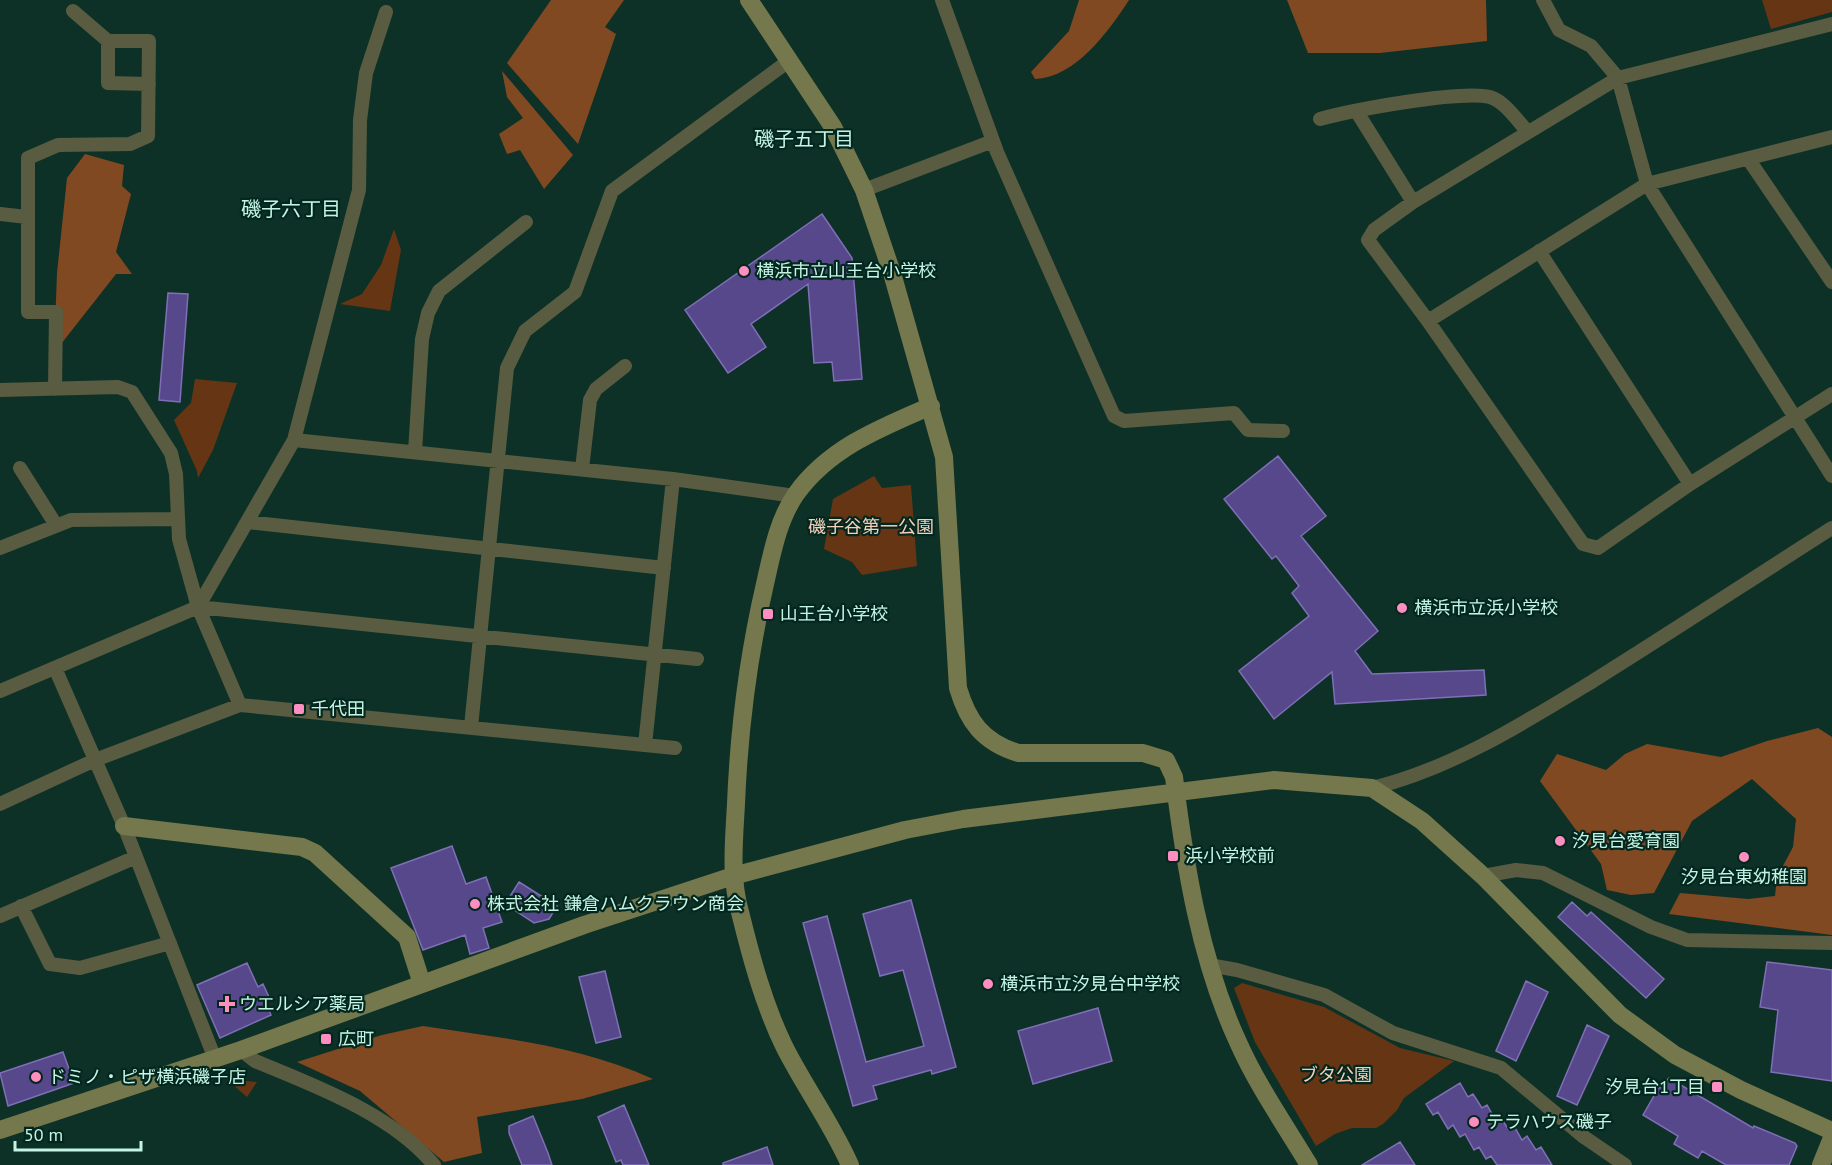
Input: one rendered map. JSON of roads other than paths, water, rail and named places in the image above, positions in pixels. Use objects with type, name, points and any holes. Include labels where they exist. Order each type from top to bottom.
[{"type":"street","points":[[749,0],[833,127],[864,190],[892,273],[944,457],[958,688],[964,709],[974,726],[985,738],[1001,748],[1018,753],[1155,755],[1166,760],[1172,770],[1201,933],[1209,965],[1238,1043],[1309,1165]]},
{"type":"street","points":[[942,0],[993,141],[1114,416],[1124,421],[1234,413],[1248,430],[1283,431]]},
{"type":"street","points":[[1543,0],[1559,30],[1591,46],[1618,78],[1647,184],[1832,476]]},
{"type":"street","points":[[55,389],[56,312],[28,312],[28,158],[58,144],[130,144],[148,136],[149,42],[108,40],[73,11]]},
{"type":"street","points":[[198,608],[294,440],[359,190],[360,120],[366,73],[386,12]]},
{"type":"street","points":[[1832,24],[1618,78],[1413,202],[1374,230],[1368,240],[1428,321],[1583,544],[1598,548],[1690,484],[1832,394]]},
{"type":"street","points":[[108,40],[108,83],[149,84]]},
{"type":"street","points":[[471,727],[507,368],[525,331],[575,292],[612,191],[789,60]]},
{"type":"street","points":[[1320,119],[1410,102],[1489,97],[1499,101],[1527,131]]},
{"type":"street","points":[[1357,112],[1413,202]]},
{"type":"street","points":[[1428,321],[1647,184],[1749,160],[1832,136]]},
{"type":"street","points":[[864,190],[993,141]]},
{"type":"street","points":[[1749,160],[1832,282]]},
{"type":"street","points":[[0,214],[27,217]]},
{"type":"street","points":[[415,452],[423,339],[428,313],[440,291],[526,222]]},
{"type":"street","points":[[1539,251],[1690,484]]},
{"type":"street","points":[[582,470],[590,400],[596,389],[625,366]]},
{"type":"street","points":[[0,390],[118,387],[132,392],[171,453],[176,474],[179,539],[198,608],[240,705]]},
{"type":"street","points":[[850,1165],[775,1027],[740,912],[733,876],[744,683],[776,536],[795,496],[815,471],[836,454],[870,433],[931,406]]},
{"type":"street","points":[[294,440],[673,479],[795,496]]},
{"type":"street","points":[[20,468],[56,525]]},
{"type":"street","points":[[645,745],[673,479]]},
{"type":"street","points":[[0,548],[71,520],[177,519]]},
{"type":"street","points":[[247,522],[664,568]]},
{"type":"street","points":[[0,1130],[241,1050],[584,925],[733,876],[905,830],[963,819],[1274,780],[1372,788],[1413,777],[1521,724],[1634,656],[1832,528]]},
{"type":"street","points":[[0,691],[198,608],[697,659]]},
{"type":"street","points":[[55,668],[124,826],[215,1059]]},
{"type":"street","points":[[0,804],[95,760],[240,705],[675,748]]},
{"type":"street","points":[[1372,788],[1422,821],[1483,876],[1620,1015],[1676,1055],[1742,1090],[1832,1131]]},
{"type":"street","points":[[124,826],[302,848],[315,853],[407,937],[422,984]]},
{"type":"street","points":[[0,916],[136,857]]},
{"type":"street","points":[[1483,876],[1515,870],[1543,873],[1651,927],[1687,940],[1832,943]]},
{"type":"street","points":[[21,906],[50,964],[80,968],[170,943]]},
{"type":"street","points":[[1209,965],[1237,970],[1324,995],[1393,1033],[1501,1068],[1584,1137],[1625,1165]]},
{"type":"street","points":[[241,1050],[255,1061],[351,1102],[422,1150],[434,1165]]},
{"type":"street","points":[[1821,1165],[1832,1138]]},
{"type":"place","name":"横浜市立山王台小学校","points":[[744,271]]},
{"type":"place","name":"横浜市立浜小学校","points":[[1402,608]]},
{"type":"place","name":"山王台小学校","points":[[768,614]]},
{"type":"place","name":"千代田","points":[[299,709]]},
{"type":"place","name":"汐見台愛育園","points":[[1560,841]]},
{"type":"place","name":"浜小学校前","points":[[1173,856]]},
{"type":"place","name":"汐見台東幼稚園","points":[[1744,857]]},
{"type":"place","name":"株式会社 鎌倉ハムクラウン商会","points":[[475,904]]},
{"type":"place","name":"横浜市立汐見台中学校","points":[[988,984]]},
{"type":"place","name":"ウエルシア薬局","points":[[227,1004]]},
{"type":"place","name":"広町","points":[[326,1039]]},
{"type":"place","name":"ドミノ・ピザ横浜磯子店","points":[[36,1077]]},
{"type":"place","name":"汐見台1丁目","points":[[1717,1087]]},
{"type":"place","name":"テラハウス磯子","points":[[1474,1122]]},
{"type":"district","name":"磯子五丁目","points":[[804,139]]},
{"type":"district","name":"磯子六丁目","points":[[291,209]]},
{"type":"park label","name":"磯子谷第一公園","points":[[871,527]]},
{"type":"park label","name":"ブタ公園","points":[[1336,1075]]}]
